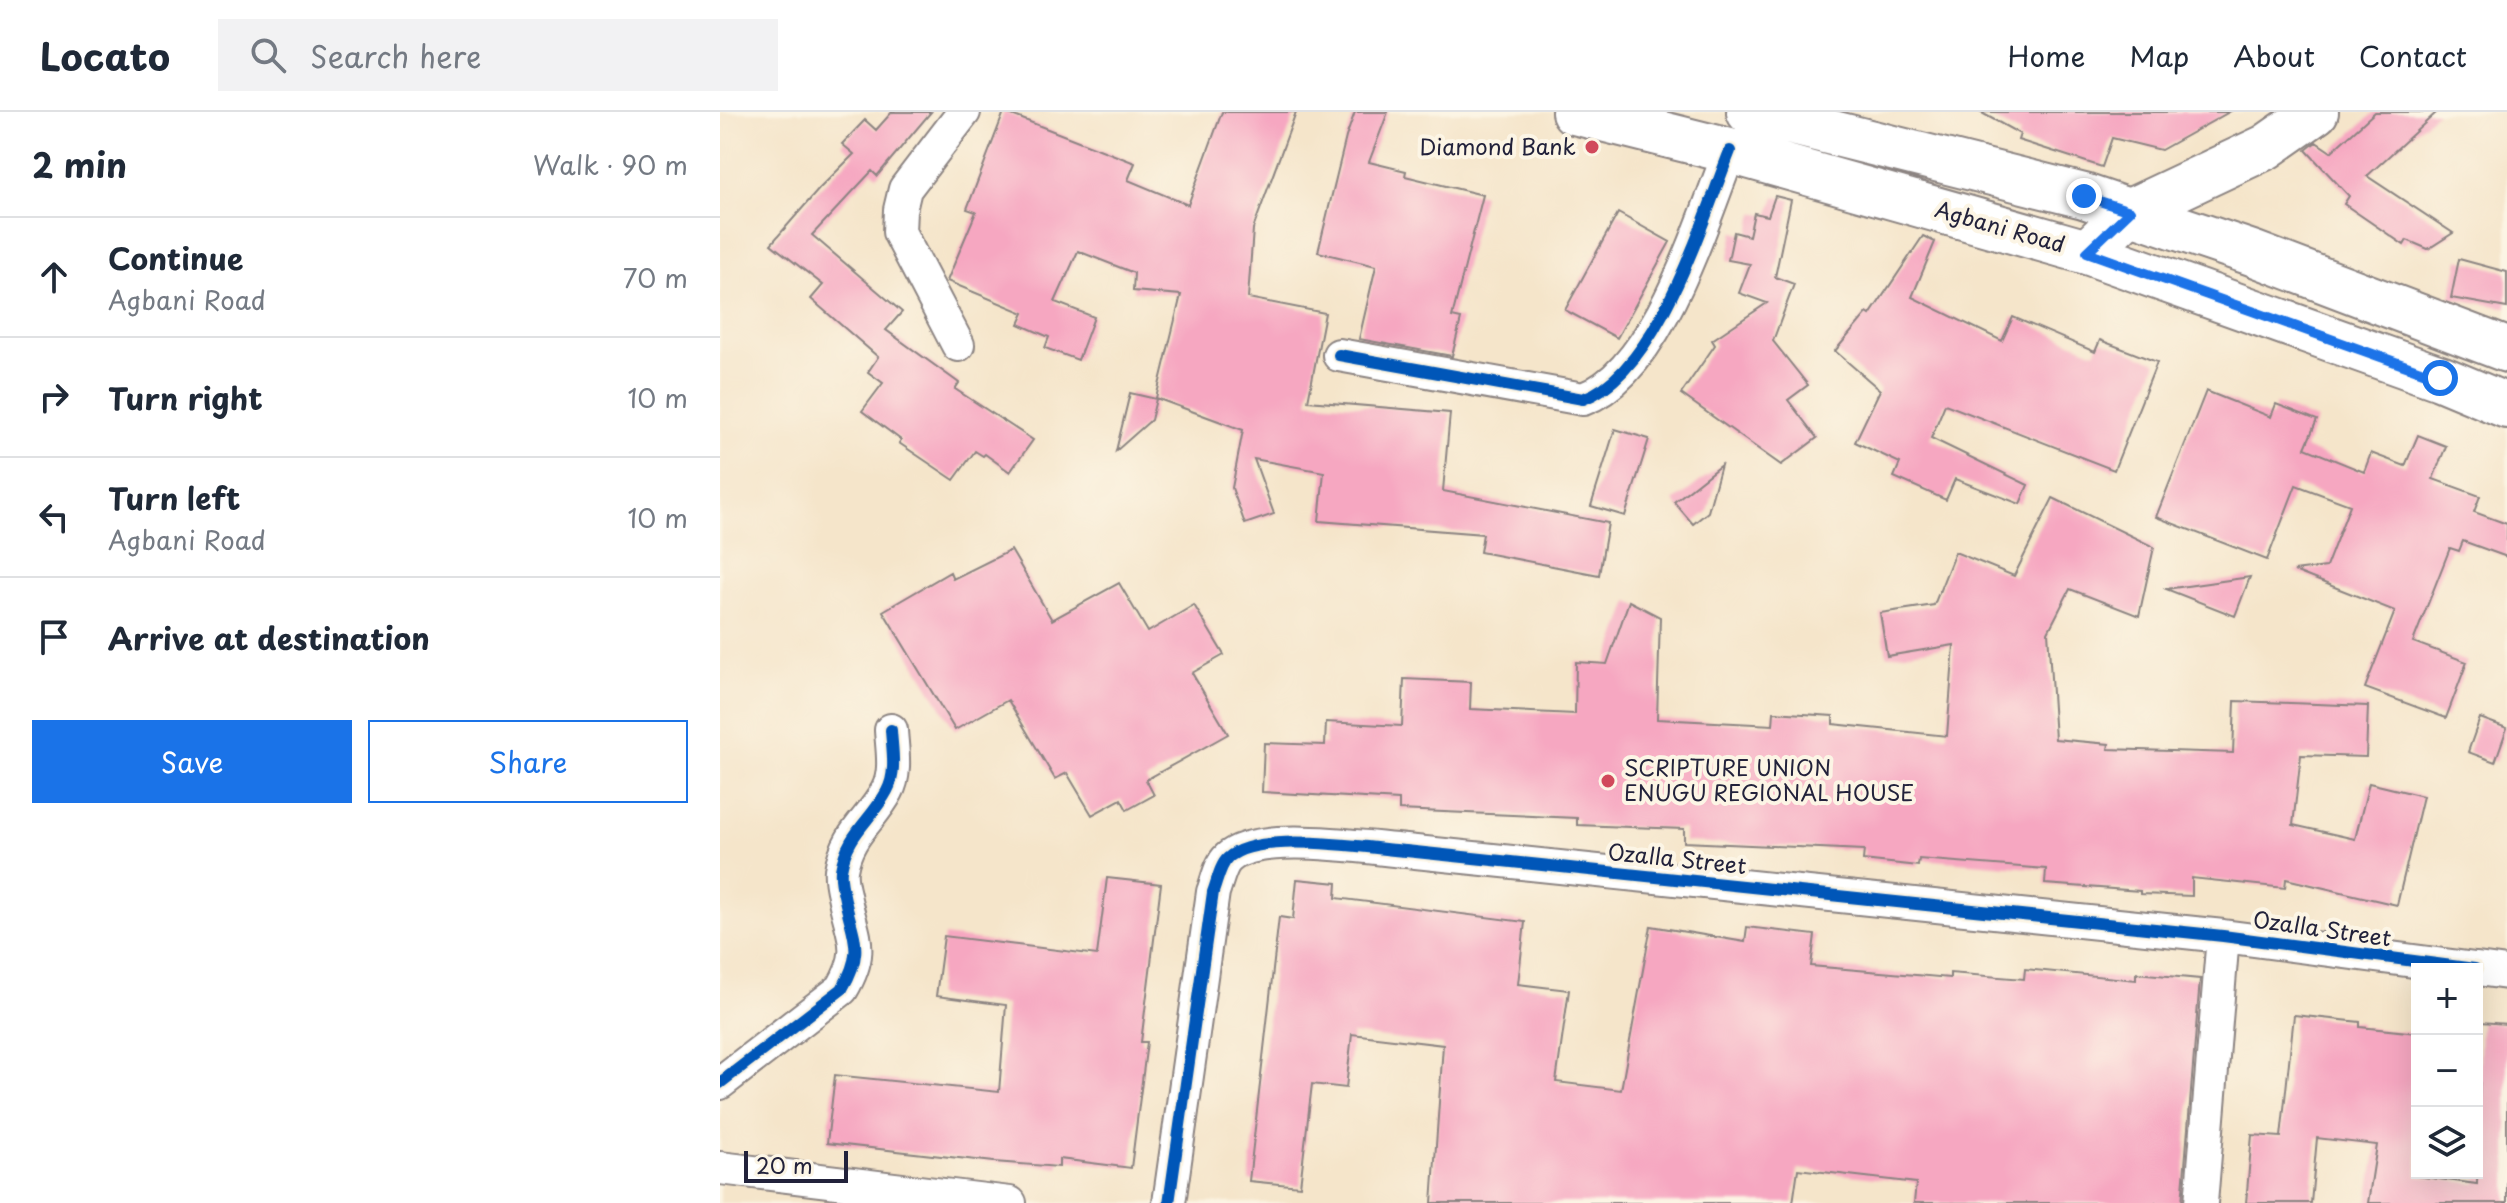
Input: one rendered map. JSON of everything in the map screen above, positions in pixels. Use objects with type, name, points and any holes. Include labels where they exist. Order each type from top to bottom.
[{"type":"main road","name":"Agbani Road","points":[[1574,112],[1682,125],[1730,151],[2087,252],[2440,378],[2507,406]]},
{"type":"main road","points":[[1749,112],[2084,196],[2252,253],[2507,350]]},
{"type":"main road","points":[[2087,252],[2130,211],[2266,147],[2316,112]]},
{"type":"street","points":[[958,345],[899,232],[905,189],[964,112]]},
{"type":"street","points":[[1339,355],[1583,399],[1595,394],[1618,377],[1644,346],[1669,302],[1730,151]]},
{"type":"street","points":[[720,1083],[842,989],[851,975],[857,944],[840,874],[847,844],[889,789],[894,763],[891,730]]},
{"type":"street","name":"Ozalla Street","points":[[1169,1203],[1213,892],[1226,859],[1248,846],[1291,842],[1406,851],[2223,936],[2430,963]]},
{"type":"street","points":[[2201,1203],[2223,936]]},
{"type":"street","name":"Ozalla Street","points":[[2483,970],[2507,973]]},
{"type":"street","points":[[720,1168],[1010,1203]]},
{"type":"building","points":[[892,112],[931,112],[877,176],[872,171],[812,235],[902,312],[886,330],[959,383],[955,389],[1033,440],[1010,472],[985,454],[983,456],[975,451],[954,480],[899,443],[901,440],[862,411],[883,383],[868,372],[878,357],[811,299],[823,285],[771,244],[854,154],[842,144],[865,120],[876,130]]},
{"type":"building","points":[[1004,112],[1135,163],[1128,180],[1188,205],[1222,112],[1296,112],[1253,229],[1248,298],[1325,313],[1308,401],[1450,413],[1443,491],[1608,523],[1599,575],[1480,552],[1483,534],[1319,521],[1324,472],[1254,459],[1274,514],[1245,524],[1232,488],[1243,430],[1156,398],[1181,295],[1133,291],[1134,273],[1078,251],[1055,302],[1094,317],[1078,360],[1045,348],[1049,337],[1019,324],[1024,313],[947,281],[976,212],[967,209]]},
{"type":"building","points":[[1355,112],[1388,112],[1369,162],[1406,171],[1405,176],[1483,195],[1452,317],[1461,319],[1452,356],[1359,339],[1376,266],[1318,252]]},
{"type":"building","points":[[1980,112],[2229,112],[2161,150],[2112,138],[2102,167],[2018,140],[2020,134]]},
{"type":"building","points":[[2375,112],[2437,112],[2367,176],[2453,233],[2428,249],[2407,240],[2404,245],[2344,204],[2349,196],[2306,150],[2316,142],[2331,152]]},
{"type":"building","points":[[1775,196],[1791,200],[1775,277],[1794,284],[1773,341],[1808,385],[1788,400],[1817,438],[1781,465],[1681,394],[1715,345],[1712,340],[1767,303],[1739,293],[1750,264],[1728,260],[1734,232],[1749,236],[1754,213],[1768,216]]},
{"type":"building","points":[[1618,213],[1670,242],[1617,338],[1565,310]]},
{"type":"building","points":[[1923,236],[1935,242],[1912,297],[2002,341],[2013,317],[2095,352],[2100,340],[2157,362],[2114,470],[1945,404],[1931,438],[2028,485],[2020,504],[1955,479],[1946,500],[1894,477],[1900,463],[1855,442],[1880,390],[1835,351],[1867,313],[1870,315]]},
{"type":"building","points":[[2459,259],[2507,272],[2507,308],[2451,298]]},
{"type":"building","points":[[2206,391],[2271,417],[2276,404],[2317,420],[2305,448],[2364,472],[2371,453],[2405,466],[2418,435],[2446,446],[2433,479],[2480,496],[2474,512],[2507,524],[2507,557],[2463,541],[2459,551],[2450,548],[2413,642],[2467,662],[2446,718],[2365,688],[2395,611],[2294,571],[2326,567],[2350,505],[2296,485],[2267,560],[2156,517]]},
{"type":"building","points":[[1130,393],[1156,399],[1151,420],[1116,451]]},
{"type":"building","points":[[1615,429],[1649,439],[1625,516],[1591,506]]},
{"type":"building","points":[[1721,465],[1708,512],[1693,524],[1674,502]]},
{"type":"building","points":[[2053,498],[2154,547],[2139,616],[2070,589],[2048,632],[2055,739],[2109,744],[2108,749],[2233,753],[2235,701],[2368,706],[2366,757],[2301,755],[2293,825],[2355,839],[2369,783],[2423,796],[2397,905],[2286,879],[2285,888],[2192,878],[2192,896],[2140,894],[2140,891],[2045,884],[2046,869],[1919,859],[1918,866],[1863,860],[1864,850],[1684,842],[1684,829],[1577,825],[1577,818],[1399,810],[1399,800],[1262,792],[1264,743],[1325,745],[1326,722],[1402,726],[1404,679],[1471,682],[1470,709],[1575,714],[1576,662],[1607,664],[1629,601],[1660,617],[1657,719],[1773,725],[1774,712],[1833,716],[1833,724],[1947,736],[1954,645],[1887,656],[1880,613],[1934,605],[1955,552],[2014,576]]},
{"type":"building","points":[[1011,550],[1052,620],[1119,583],[1148,632],[1194,605],[1224,655],[1192,673],[1228,734],[1146,780],[1154,795],[1127,810],[1121,799],[1092,815],[1067,773],[1055,779],[1008,700],[955,730],[883,611],[950,572],[953,579]]},
{"type":"building","points":[[2250,577],[2235,616],[2166,589]]},
{"type":"building","points":[[2480,718],[2507,728],[2495,762],[2468,752]]},
{"type":"building","points":[[1107,878],[1161,884],[1141,1042],[1147,1042],[1131,1168],[1059,1159],[1059,1167],[994,1162],[827,1143],[835,1075],[999,1092],[1006,1005],[936,996],[944,936],[1097,955]]},
{"type":"building","points":[[1297,879],[1337,883],[1336,898],[1525,922],[1518,984],[1569,990],[1556,1082],[1621,1090],[1651,926],[1745,942],[1747,927],[1815,935],[1811,966],[1950,978],[1950,973],[2024,979],[2025,969],[2136,980],[2136,973],[2200,979],[2182,1203],[1914,1203],[1916,1183],[1798,1169],[1793,1203],[1432,1203],[1443,1045],[1352,1034],[1346,1088],[1312,1084],[1300,1186],[1249,1181],[1279,917],[1293,919]]},
{"type":"building","points":[[2294,1015],[2360,1022],[2360,1027],[2411,1032],[2411,1179],[2477,1184],[2477,1179],[2483,1179],[2483,1022],[2507,1024],[2507,1203],[2368,1203],[2377,1145],[2317,1138],[2311,1203],[2246,1203],[2252,1135],[2281,1137]]},
{"type":"cycle path","points":[[1339,355],[1583,399],[1610,383],[1634,359],[1655,327],[1691,253],[1730,151]]},
{"type":"cycle path","points":[[720,1083],[842,989],[849,975],[854,963],[855,942],[841,870],[848,846],[890,784],[893,761],[891,730]]},
{"type":"cycle path","points":[[1169,1203],[1213,892],[1228,858],[1242,850],[1262,845],[1313,843],[1406,851],[2223,936],[2429,963]]},
{"type":"place","name":"Diamond Bank","points":[[1592,147]]},
{"type":"place","name":"SCRIPTURE UNION ENUGU REGIONAL HOUSE","points":[[1608,781]]},
{"type":"route","points":[[2084,196],[2130,211],[2087,252],[2440,378]]}]
